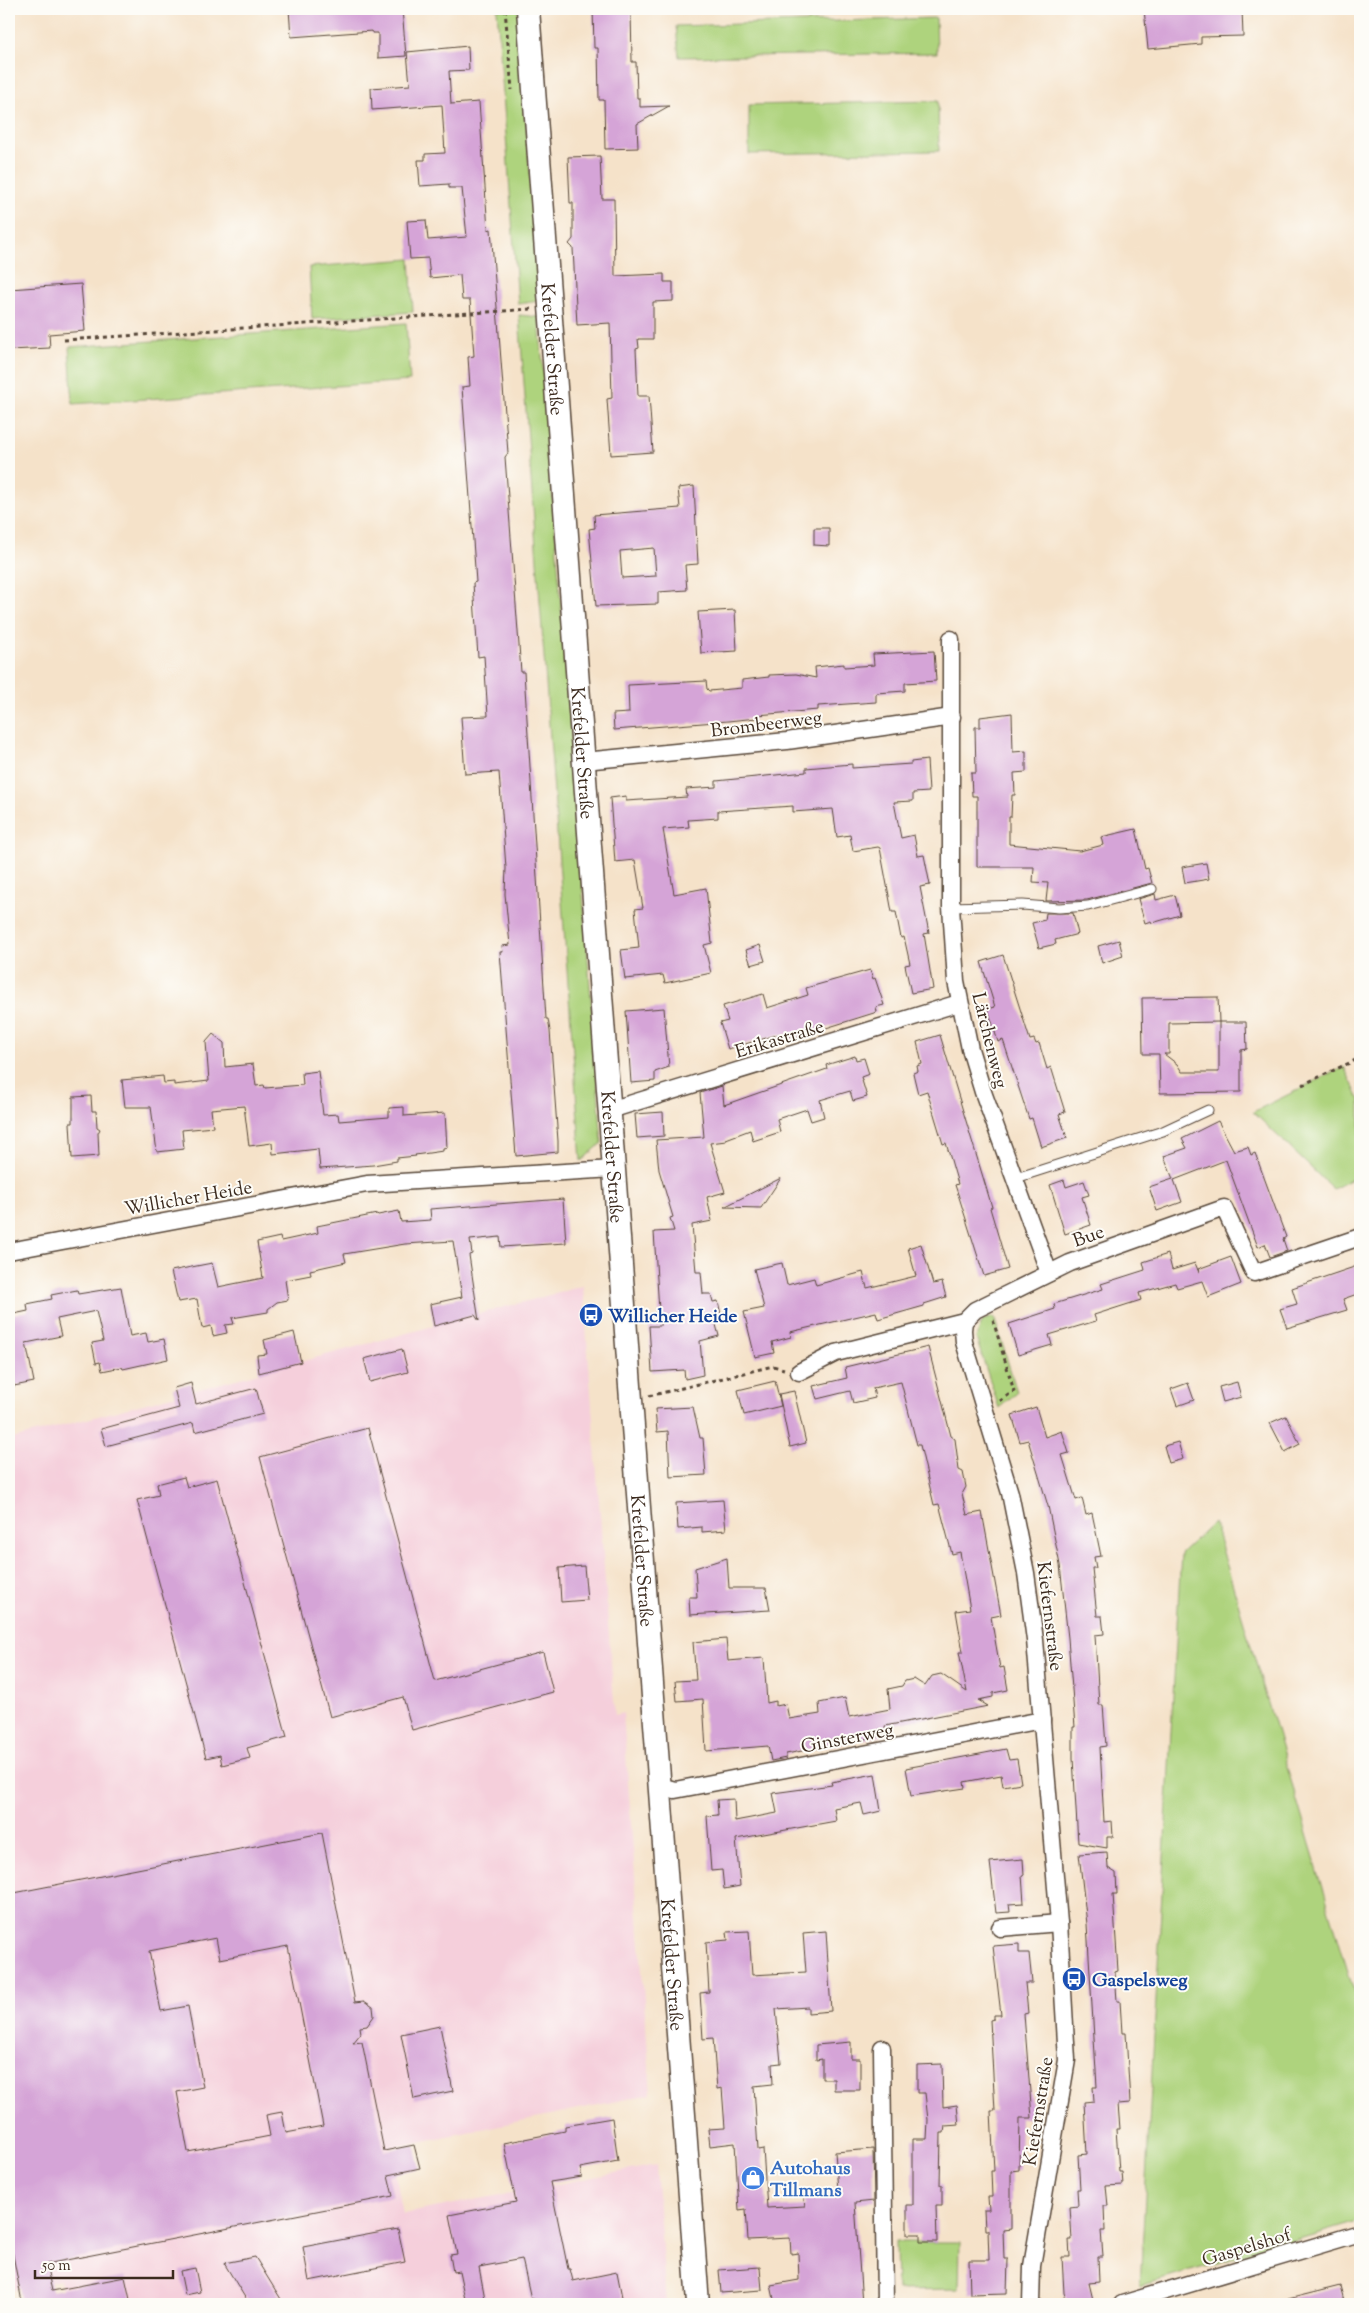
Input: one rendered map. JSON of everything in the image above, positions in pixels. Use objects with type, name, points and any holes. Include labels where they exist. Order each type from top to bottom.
[{"type":"main road","name":"Krefelder Straße","points":[[528,9],[698,2304]]},
{"type":"street","name":"Lärchenweg","points":[[951,639],[951,907],[953,959],[959,1002],[976,1071],[1048,1273]]},
{"type":"street","name":"Brombeerweg","points":[[584,761],[787,741],[952,717]]},
{"type":"street","name":"Erikastraße","points":[[610,1110],[959,1002]]},
{"type":"street","name":"Willicher Heide","points":[[9,1251],[368,1184],[614,1169]]},
{"type":"street","name":"Bue","points":[[799,1372],[836,1353],[964,1321],[972,1312],[1048,1273],[1092,1255],[1224,1208],[1254,1273],[1360,1237]]},
{"type":"street","name":"Kiefernstraße","points":[[964,1321],[964,1342],[1010,1493],[1019,1533],[1032,1615],[1059,1923],[1066,2060],[1032,2266],[1031,2304]]},
{"type":"street","name":"Ginsterweg","points":[[660,1786],[675,1790],[1042,1720]]},
{"type":"street","points":[[1000,1928],[1059,1923]]},
{"type":"street","points":[[882,2048],[885,2304]]},
{"type":"street","name":"Gaspelshof","points":[[1122,2304],[1360,2233]]},
{"type":"lane","points":[[951,907],[1023,905],[1059,908],[1088,906],[1152,889]]},
{"type":"lane","points":[[1013,1179],[1163,1131],[1208,1110]]},
{"type":"path","points":[[64,340],[550,308]]},
{"type":"path","points":[[1302,1085],[1360,1058]]},
{"type":"path","points":[[985,1412],[1014,1391],[988,1303]]},
{"type":"path","points":[[631,1400],[773,1366],[799,1372]]},
{"type":"shaded area","points":[[583,1286],[615,1715],[623,1713],[651,2094],[390,2148],[403,2214],[656,2165],[666,2304],[65,2304],[60,2280],[9,2290],[9,1440]]},
{"type":"green space","points":[[497,9],[518,9],[539,301],[518,304]]},
{"type":"green space","points":[[936,18],[937,53],[679,57],[676,26]]},
{"type":"green space","points":[[938,101],[939,151],[749,154],[749,105]]},
{"type":"green space","points":[[410,259],[413,312],[312,319],[309,267]]},
{"type":"green space","points":[[519,315],[539,317],[602,1143],[581,1161]]},
{"type":"green space","points":[[406,323],[410,381],[73,404],[69,347]]},
{"type":"green space","points":[[1344,1067],[1360,1100],[1360,1175],[1333,1189],[1253,1112]]},
{"type":"green space","points":[[994,1317],[1017,1392],[999,1408],[976,1338],[983,1320]]},
{"type":"green space","points":[[1214,1522],[1360,2012],[1360,2221],[1140,2286],[1181,1553]]},
{"type":"green space","points":[[896,2242],[960,2242],[959,2289],[897,2290]]},
{"type":"building","points":[[289,9],[402,9],[406,56],[378,58],[378,33],[372,33],[372,31],[291,37]]},
{"type":"building","points":[[593,9],[631,9],[632,62],[636,62],[637,98],[640,98],[640,107],[669,106],[637,124],[638,148],[605,149],[604,100],[599,100],[598,48],[594,48]]},
{"type":"building","points":[[1144,9],[1242,9],[1243,36],[1201,37],[1201,44],[1148,49]]},
{"type":"building","points":[[468,46],[469,70],[449,71],[451,104],[479,102],[488,230],[491,229],[508,453],[505,457],[521,672],[524,672],[546,1019],[548,1019],[550,1031],[558,1141],[558,1152],[516,1156],[500,952],[503,952],[502,946],[510,945],[505,894],[506,868],[499,772],[465,774],[461,717],[488,716],[484,656],[478,657],[473,583],[476,582],[462,387],[470,386],[468,357],[474,356],[470,300],[462,300],[460,275],[430,278],[428,258],[410,259],[407,221],[426,220],[428,240],[467,237],[462,188],[449,188],[449,184],[420,186],[418,160],[425,160],[425,154],[445,153],[442,105],[372,110],[371,88],[410,85],[407,52]]},
{"type":"building","points":[[600,156],[602,199],[614,199],[615,276],[664,274],[664,282],[673,282],[673,301],[653,302],[653,339],[638,339],[639,348],[636,349],[638,396],[649,396],[653,452],[611,455],[607,399],[612,398],[610,323],[577,325],[573,248],[569,244],[573,239],[573,203],[570,203],[568,157]]},
{"type":"building","points":[[81,284],[85,331],[49,334],[50,348],[10,350],[9,289]]},
{"type":"building","points":[[694,486],[698,564],[685,565],[687,590],[658,592],[658,604],[596,606],[589,529],[595,528],[594,515],[680,508],[678,488]],"holes":[[[654,548],[656,576],[622,578],[620,551]]]},
{"type":"building","points":[[814,528],[829,528],[829,546],[814,545]]},
{"type":"building","points":[[735,610],[737,651],[701,653],[698,612]]},
{"type":"building","points":[[934,651],[936,681],[905,683],[905,691],[876,693],[876,702],[818,706],[818,710],[757,715],[757,718],[614,730],[613,714],[629,713],[628,685],[706,681],[709,691],[742,688],[742,680],[769,677],[769,675],[796,674],[816,678],[815,667],[844,664],[844,667],[874,665],[873,654]]},
{"type":"building","points":[[1012,713],[1013,752],[1026,751],[1026,772],[1014,773],[1015,795],[1012,795],[1011,817],[1009,817],[1009,844],[1080,851],[1103,845],[1101,837],[1136,829],[1145,869],[1148,868],[1152,883],[1087,900],[1046,901],[1048,883],[1033,882],[1034,867],[977,867],[977,796],[972,796],[971,773],[976,773],[975,727],[980,727],[980,717]]},
{"type":"building","points":[[927,760],[929,792],[913,793],[913,801],[894,802],[901,838],[914,835],[918,856],[924,855],[930,885],[920,887],[929,933],[924,934],[933,989],[911,993],[905,965],[910,964],[904,937],[901,938],[896,912],[892,912],[880,848],[853,851],[850,835],[837,837],[833,809],[793,812],[793,806],[718,811],[718,818],[688,820],[689,827],[663,829],[674,894],[706,888],[712,943],[704,945],[711,973],[665,983],[663,975],[625,979],[621,950],[639,948],[635,909],[643,908],[635,860],[615,862],[610,798],[626,796],[626,801],[687,797],[686,789],[716,787],[716,781],[806,772],[806,768],[852,764],[852,768],[911,764],[911,762]]},
{"type":"building","points":[[1206,863],[1209,879],[1185,883],[1182,867]]},
{"type":"building","points":[[1155,894],[1156,900],[1175,895],[1180,915],[1152,923],[1151,921],[1145,923],[1138,899]]},
{"type":"building","points":[[1046,913],[1073,913],[1078,934],[1055,940],[1056,944],[1039,948],[1032,923],[1045,920]]},
{"type":"building","points":[[1119,940],[1123,956],[1102,963],[1098,946]]},
{"type":"building","points":[[760,945],[765,961],[751,965],[746,950]]},
{"type":"building","points":[[1003,955],[1030,1040],[1034,1039],[1036,1044],[1039,1043],[1047,1069],[1051,1067],[1065,1112],[1059,1114],[1067,1138],[1041,1147],[1032,1118],[1029,1119],[1003,1040],[998,1042],[988,1009],[995,1007],[981,962]]},
{"type":"building","points":[[870,970],[873,979],[875,978],[884,1005],[876,1007],[877,1012],[791,1039],[789,1034],[781,1036],[780,1034],[728,1049],[720,1023],[728,1021],[723,1006],[763,994],[767,1008],[808,995],[806,988]]},
{"type":"building","points":[[1218,997],[1219,1022],[1246,1022],[1247,1049],[1241,1050],[1241,1092],[1160,1093],[1159,1054],[1143,1054],[1142,998]],"holes":[[[1219,1022],[1219,1072],[1182,1072],[1177,1064],[1164,1054],[1169,1054],[1169,1023]]]},
{"type":"building","points":[[664,1008],[669,1067],[655,1072],[655,1081],[631,1083],[626,1011]]},
{"type":"building","points":[[213,1034],[224,1043],[225,1067],[253,1064],[256,1086],[264,1085],[265,1088],[303,1085],[302,1073],[318,1071],[323,1115],[338,1114],[339,1121],[389,1117],[389,1108],[404,1107],[404,1116],[445,1113],[447,1148],[443,1149],[443,1151],[397,1158],[397,1161],[373,1165],[320,1169],[318,1149],[273,1154],[272,1143],[249,1146],[244,1106],[211,1109],[213,1127],[182,1130],[184,1149],[157,1152],[151,1107],[125,1107],[122,1080],[163,1076],[164,1083],[174,1082],[174,1085],[209,1081],[206,1042]]},
{"type":"building","points":[[940,1035],[992,1207],[990,1208],[1008,1269],[984,1276],[955,1185],[958,1184],[946,1143],[943,1144],[927,1091],[918,1094],[913,1073],[918,1071],[917,1066],[922,1064],[917,1042]]},
{"type":"building","points":[[855,1056],[856,1060],[864,1058],[869,1074],[861,1077],[867,1097],[853,1101],[850,1091],[820,1100],[824,1117],[811,1121],[807,1109],[777,1119],[780,1132],[753,1141],[750,1130],[726,1139],[726,1141],[710,1143],[725,1192],[707,1197],[712,1221],[692,1225],[696,1272],[701,1272],[703,1294],[711,1294],[713,1302],[718,1301],[722,1319],[715,1321],[719,1336],[700,1341],[703,1375],[685,1379],[684,1370],[652,1372],[649,1326],[660,1326],[654,1232],[674,1231],[670,1218],[673,1217],[659,1170],[656,1140],[704,1137],[700,1093],[722,1086],[724,1105],[827,1069],[826,1065]]},
{"type":"building","points":[[91,1096],[92,1111],[96,1111],[97,1127],[100,1129],[98,1133],[99,1156],[72,1158],[70,1123],[73,1123],[73,1097]]},
{"type":"building","points":[[663,1112],[664,1136],[637,1138],[635,1114]]},
{"type":"building","points":[[1218,1121],[1234,1151],[1248,1147],[1251,1155],[1255,1153],[1286,1237],[1283,1239],[1287,1251],[1270,1257],[1265,1244],[1258,1247],[1226,1160],[1174,1180],[1182,1202],[1157,1211],[1149,1187],[1173,1179],[1164,1156],[1187,1148],[1182,1139]]},
{"type":"building","points":[[781,1178],[761,1208],[724,1207]]},
{"type":"building","points":[[1064,1180],[1066,1187],[1084,1181],[1089,1195],[1082,1197],[1091,1225],[1065,1234],[1050,1185]]},
{"type":"building","points":[[563,1199],[566,1243],[501,1247],[500,1237],[470,1240],[472,1254],[469,1255],[479,1321],[475,1315],[434,1326],[430,1304],[462,1297],[453,1241],[405,1244],[344,1254],[346,1262],[310,1270],[311,1275],[285,1280],[288,1300],[277,1302],[268,1309],[268,1312],[232,1318],[234,1324],[225,1325],[227,1333],[213,1336],[211,1326],[202,1328],[197,1299],[178,1302],[171,1271],[212,1263],[218,1287],[263,1278],[257,1242],[280,1237],[281,1241],[318,1233],[317,1226],[399,1211],[401,1222],[431,1220],[430,1209]]},
{"type":"building","points":[[921,1244],[933,1284],[942,1282],[946,1297],[924,1304],[924,1306],[878,1319],[876,1312],[790,1332],[791,1337],[772,1342],[774,1353],[755,1357],[744,1312],[764,1308],[754,1269],[782,1263],[787,1285],[814,1278],[816,1285],[863,1272],[867,1288],[916,1276],[908,1248]]},
{"type":"building","points":[[1168,1254],[1172,1270],[1195,1263],[1200,1275],[1198,1269],[1231,1257],[1241,1284],[1208,1297],[1202,1281],[1177,1288],[1175,1283],[1139,1293],[1141,1300],[1094,1315],[1096,1321],[1049,1335],[1052,1345],[1018,1355],[1009,1324],[1055,1309],[1054,1304],[1103,1289],[1101,1284],[1145,1270],[1143,1262]]},
{"type":"building","points":[[1360,1265],[1360,1293],[1343,1299],[1347,1310],[1287,1328],[1280,1309],[1297,1304],[1292,1288]]},
{"type":"building","points":[[121,1287],[130,1336],[146,1333],[148,1342],[164,1339],[168,1359],[123,1369],[122,1367],[102,1371],[100,1362],[96,1363],[92,1343],[103,1341],[96,1311],[57,1319],[61,1336],[26,1343],[34,1382],[14,1386],[13,1379],[9,1380],[9,1315],[28,1311],[27,1304],[52,1299],[51,1295],[77,1290],[78,1294]]},
{"type":"building","points":[[294,1332],[301,1362],[259,1373],[257,1355],[267,1354],[264,1340]]},
{"type":"building","points":[[928,1347],[951,1436],[955,1439],[959,1470],[963,1472],[966,1487],[962,1494],[967,1515],[982,1512],[1001,1615],[991,1617],[1000,1668],[1004,1667],[1008,1690],[993,1693],[993,1697],[978,1700],[988,1706],[885,1726],[886,1735],[786,1754],[786,1758],[771,1761],[768,1746],[706,1751],[703,1699],[677,1701],[675,1681],[696,1680],[693,1642],[726,1639],[728,1661],[764,1658],[767,1703],[776,1701],[776,1706],[786,1704],[789,1719],[820,1714],[819,1703],[845,1698],[849,1717],[890,1709],[888,1689],[902,1686],[905,1681],[914,1679],[925,1686],[932,1676],[941,1674],[967,1692],[959,1652],[963,1652],[956,1611],[970,1609],[960,1552],[952,1554],[939,1504],[934,1505],[920,1445],[917,1445],[901,1382],[873,1388],[875,1398],[853,1403],[850,1391],[817,1399],[813,1386],[847,1378],[845,1367]]},
{"type":"building","points":[[402,1349],[408,1372],[370,1382],[364,1359]]},
{"type":"building","points":[[775,1381],[781,1406],[744,1415],[738,1390]]},
{"type":"building","points":[[1237,1382],[1241,1397],[1223,1402],[1219,1387]]},
{"type":"building","points":[[191,1383],[196,1404],[256,1388],[263,1414],[195,1432],[193,1423],[106,1446],[101,1429],[179,1408],[174,1388]]},
{"type":"building","points":[[1188,1383],[1194,1400],[1177,1406],[1171,1389]]},
{"type":"building","points":[[794,1391],[806,1443],[790,1447],[779,1394]]},
{"type":"building","points":[[693,1407],[700,1438],[703,1438],[706,1475],[670,1477],[668,1431],[657,1432],[655,1409]]},
{"type":"building","points":[[1036,1407],[1045,1437],[1062,1431],[1069,1453],[1062,1455],[1076,1500],[1082,1498],[1086,1515],[1092,1513],[1101,1556],[1094,1557],[1096,1568],[1092,1568],[1097,1616],[1102,1616],[1104,1634],[1095,1635],[1099,1705],[1103,1705],[1106,1746],[1100,1747],[1104,1822],[1112,1821],[1113,1837],[1107,1837],[1107,1848],[1078,1843],[1073,1758],[1073,1727],[1075,1727],[1060,1565],[1048,1506],[1028,1440],[1020,1442],[1012,1415]]},
{"type":"building","points":[[1286,1416],[1300,1444],[1285,1452],[1270,1423]]},
{"type":"building","points":[[368,1428],[435,1681],[543,1652],[553,1692],[412,1730],[403,1697],[330,1717],[260,1457]]},
{"type":"building","points":[[1178,1442],[1183,1459],[1169,1463],[1164,1446]]},
{"type":"building","points":[[184,1477],[187,1487],[217,1479],[287,1737],[247,1748],[250,1758],[222,1765],[220,1755],[206,1758],[137,1500],[159,1495],[157,1484]]},
{"type":"building","points":[[723,1500],[726,1530],[702,1532],[702,1527],[678,1529],[676,1503]]},
{"type":"building","points":[[727,1558],[729,1588],[766,1588],[770,1610],[690,1615],[689,1597],[697,1597],[695,1568]]},
{"type":"building","points":[[584,1566],[587,1600],[561,1602],[559,1568]]},
{"type":"building","points":[[1006,1749],[1009,1760],[1017,1759],[1021,1783],[1003,1786],[1001,1775],[964,1782],[965,1788],[911,1796],[906,1768]]},
{"type":"building","points":[[875,1774],[881,1811],[864,1815],[861,1803],[834,1808],[836,1821],[736,1839],[740,1886],[724,1889],[722,1870],[711,1871],[707,1816],[718,1815],[717,1800],[734,1799],[735,1821],[777,1813],[773,1793],[832,1785],[831,1782]]},
{"type":"building","points":[[322,1833],[355,2002],[364,2001],[373,2007],[374,2016],[367,2026],[360,2027],[361,2033],[353,2043],[362,2042],[384,2151],[414,2145],[420,2168],[388,2175],[393,2196],[46,2264],[52,2291],[125,2277],[131,2304],[20,2304],[21,2297],[9,2234],[9,1894]],"holes":[[[216,1938],[220,1959],[288,1946],[323,2126],[286,2133],[282,2112],[266,2115],[270,2136],[188,2152],[177,2092],[203,2087],[188,2006],[161,2011],[149,1951]]]},
{"type":"building","points":[[1107,1852],[1108,1868],[1116,1873],[1117,1894],[1113,1894],[1118,1971],[1115,1972],[1117,2001],[1120,2001],[1122,2033],[1126,2033],[1130,2103],[1118,2104],[1120,2129],[1116,2129],[1119,2172],[1122,2172],[1123,2185],[1106,2186],[1108,2206],[1104,2206],[1105,2231],[1101,2231],[1103,2256],[1098,2256],[1099,2282],[1089,2283],[1094,2304],[1068,2304],[1064,2293],[1062,2257],[1070,2257],[1069,2240],[1072,2240],[1070,2207],[1078,2206],[1077,2189],[1080,2189],[1078,2155],[1087,2154],[1084,2102],[1094,2101],[1093,2087],[1097,2087],[1087,1924],[1079,1854]]},
{"type":"building","points":[[1023,1859],[1024,1903],[1009,1904],[1010,1912],[996,1913],[990,1862]]},
{"type":"building","points":[[749,1931],[752,1975],[806,1972],[803,1933],[826,1931],[831,2011],[808,2013],[808,2007],[776,2009],[781,2063],[772,2064],[773,2084],[754,2086],[758,2150],[763,2149],[767,2208],[805,2206],[803,2193],[838,2190],[835,2152],[873,2149],[874,2201],[855,2203],[862,2304],[775,2304],[771,2285],[799,2280],[798,2253],[791,2254],[790,2238],[748,2240],[746,2209],[739,2210],[735,2143],[710,2146],[708,2129],[725,2128],[722,2088],[717,2089],[713,2038],[703,2039],[700,1993],[709,1992],[706,1942],[728,1940],[727,1932]]},
{"type":"building","points":[[1019,1944],[1019,1953],[1029,1953],[1032,1983],[1025,1983],[1028,2013],[1024,2014],[1032,2118],[1020,2118],[1019,2170],[1011,2171],[1011,2229],[1003,2230],[1004,2259],[1008,2259],[1007,2293],[970,2294],[969,2260],[989,2260],[988,2230],[985,2230],[984,2210],[989,2210],[988,2197],[992,2197],[991,2171],[994,2171],[991,2111],[995,2111],[990,2020],[994,2019],[994,2015],[1001,2015],[993,1946]]},
{"type":"building","points":[[440,2026],[453,2091],[414,2099],[401,2034]]},
{"type":"building","points":[[851,2042],[851,2059],[860,2059],[860,2090],[834,2090],[834,2079],[822,2079],[822,2059],[816,2060],[816,2045]]},
{"type":"building","points":[[942,2064],[943,2107],[957,2105],[959,2125],[945,2126],[944,2133],[941,2133],[940,2185],[942,2185],[942,2206],[936,2206],[937,2242],[920,2242],[920,2234],[907,2234],[907,2205],[913,2205],[913,2139],[927,2139],[928,2120],[925,2093],[917,2093],[917,2065]]},
{"type":"building","points":[[612,2118],[618,2161],[580,2168],[582,2177],[550,2182],[568,2269],[570,2269],[573,2281],[617,2272],[623,2302],[616,2304],[535,2304],[534,2299],[531,2299],[522,2259],[479,2267],[486,2304],[466,2304],[459,2271],[453,2272],[450,2255],[457,2254],[449,2215],[516,2202],[504,2143],[565,2131],[565,2126]]},
{"type":"building","points":[[398,2229],[405,2262],[309,2281],[303,2247]]},
{"type":"building","points":[[255,2257],[284,2304],[249,2304],[224,2263]]},
{"type":"building","points":[[760,2267],[762,2290],[721,2293],[719,2270]]},
{"type":"building","points":[[195,2268],[200,2292],[185,2295],[180,2271]]},
{"type":"building","points":[[1340,2286],[1345,2304],[1288,2304],[1288,2299]]},
{"type":"place","name":"Willicher Heide","points":[[591,1315]]},
{"type":"place","name":"Gaspelsweg","points":[[1074,1979]]},
{"type":"place","name":"Autohaus Tillmans","points":[[753,2178]]}]
